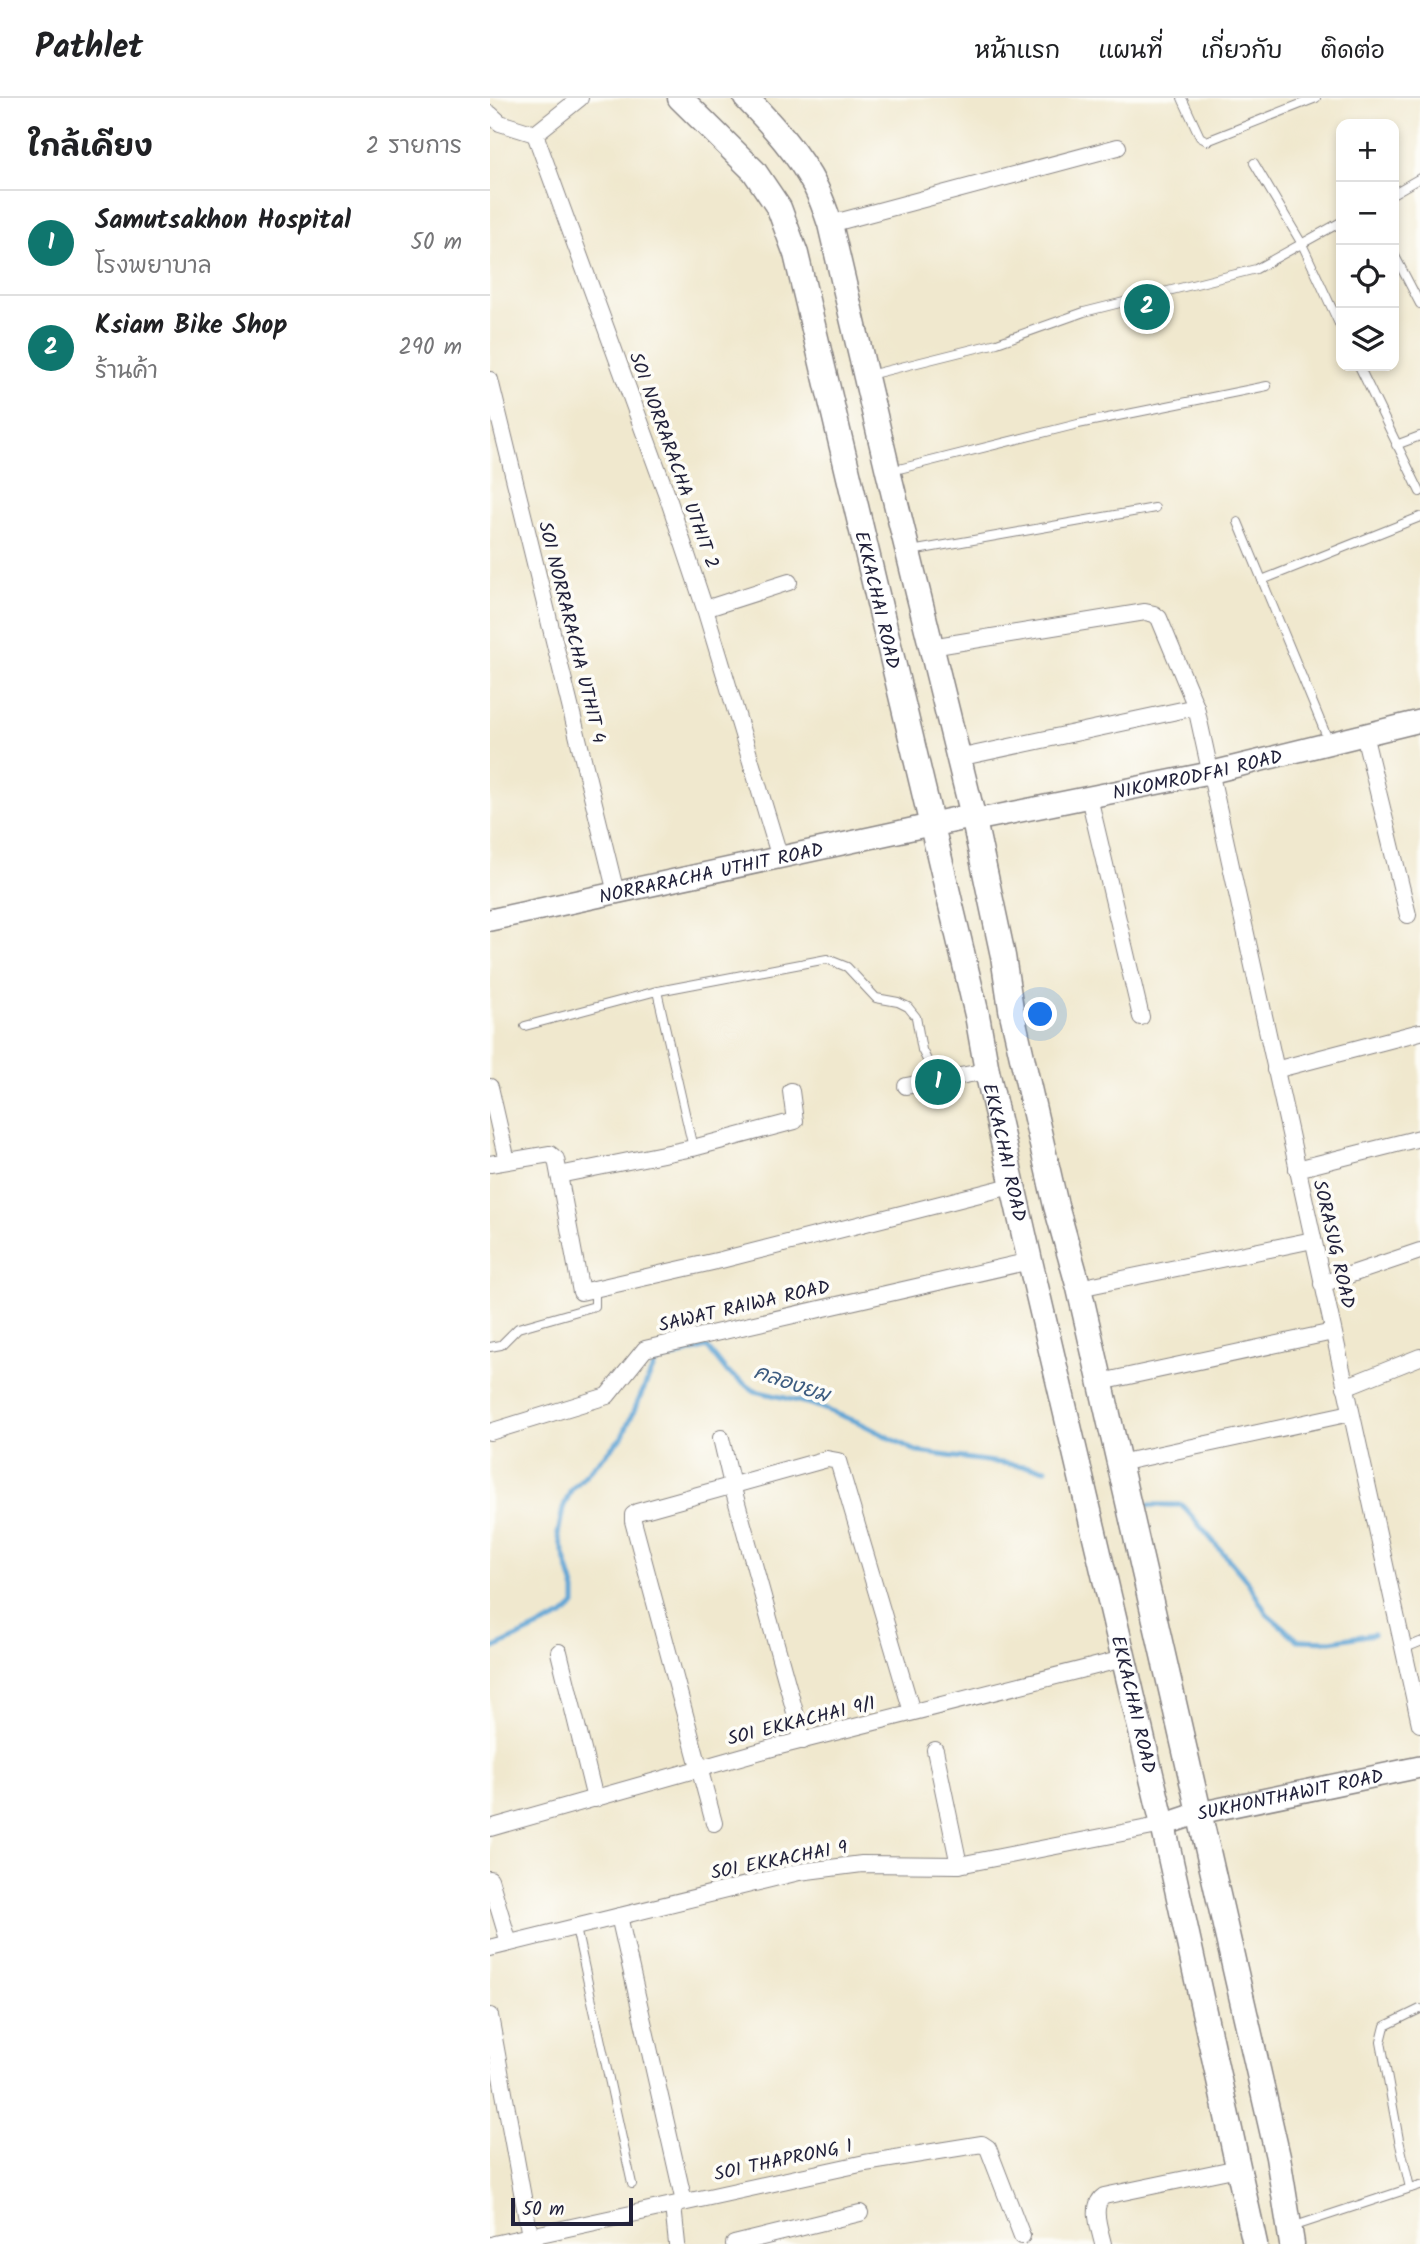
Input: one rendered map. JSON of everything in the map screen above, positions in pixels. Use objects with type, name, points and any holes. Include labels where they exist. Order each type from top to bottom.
[{"type":"main road","name":"EKKACHAI ROAD","points":[[680,98],[754,171],[779,208],[796,254],[977,1015],[987,1072],[1163,1825],[1255,2244]]},
{"type":"main road","name":"EKKACHAI ROAD","points":[[746,98],[792,151],[816,189],[830,224],[973,816],[1056,1206],[1101,1382],[1278,2157],[1291,2236]]},
{"type":"main road","points":[[930,825],[973,816]]},
{"type":"street","points":[[490,114],[500,123],[536,134],[580,98]]},
{"type":"street","name":"SOI NORRARACHA UTHIT 2","points":[[536,134],[668,498],[705,609],[780,858]]},
{"type":"street","points":[[830,224],[1118,147]]},
{"type":"street","name":"SOI NORRARACHA UTHIT 4","points":[[490,380],[616,893]]},
{"type":"street","points":[[705,609],[789,582]]},
{"type":"street","name":"SORASUG ROAD","points":[[931,647],[1150,612],[1158,618],[1196,708],[1420,1724]]},
{"type":"street","points":[[958,758],[1196,708]]},
{"type":"street","name":"NIKOMRODFAI ROAD","points":[[973,816],[986,818],[1209,773],[1420,721]]},
{"type":"street","points":[[1364,734],[1408,915]]},
{"type":"street","points":[[1089,797],[1140,1017]]},
{"type":"street","name":"NORRARACHA UTHIT ROAD","points":[[490,920],[930,825]]},
{"type":"street","points":[[1275,1070],[1420,1032]]},
{"type":"street","points":[[906,1086],[987,1072]]},
{"type":"street","points":[[490,1087],[507,1161]]},
{"type":"street","points":[[559,1175],[693,1148],[795,1121],[791,1091]]},
{"type":"street","points":[[1297,1169],[1420,1138]]},
{"type":"street","points":[[490,1164],[550,1154],[556,1159],[581,1292],[721,1260],[1015,1185]]},
{"type":"street","points":[[1079,1288],[1313,1240]]},
{"type":"street","points":[[1322,1284],[1420,1251]]},
{"type":"street","name":"SAWAT RAIWA ROAD","points":[[490,1432],[607,1396],[645,1349],[1030,1261]]},
{"type":"street","points":[[1101,1382],[1333,1332]]},
{"type":"street","points":[[1345,1387],[1420,1357]]},
{"type":"street","points":[[1119,1463],[1351,1413]]},
{"type":"street","points":[[721,1438],[803,1741]]},
{"type":"street","points":[[714,1823],[633,1521],[637,1512],[827,1459],[838,1461],[912,1712]]},
{"type":"street","points":[[559,1652],[595,1799]]},
{"type":"street","name":"SOI EKKACHAI 9/1","points":[[490,1828],[698,1769],[1123,1658]]},
{"type":"street","points":[[935,1750],[959,1865]]},
{"type":"street","name":"SUKHONTHAWIT ROAD","points":[[1163,1825],[1199,1814],[1420,1767]]},
{"type":"street","name":"SOI EKKACHAI 9","points":[[490,1948],[799,1872],[862,1864],[959,1865],[1163,1825]]},
{"type":"street","points":[[490,1879],[493,1903],[509,1943]]},
{"type":"street","points":[[618,1916],[678,2204],[677,2244]]},
{"type":"street","points":[[490,2016],[530,2236]]},
{"type":"street","name":"SOI THAPRONG 1","points":[[494,2244],[866,2163],[982,2144],[988,2148],[1022,2236]]},
{"type":"street","points":[[1103,2244],[1097,2206],[1104,2196],[1238,2168]]},
{"type":"street","points":[[734,2244],[860,2213]]},
{"type":"lane","points":[[1182,98],[1200,137],[1207,141],[1316,98]]},
{"type":"lane","points":[[1254,163],[1302,243],[1336,317]]},
{"type":"lane","points":[[1399,190],[1420,178]]},
{"type":"lane","points":[[866,376],[997,343],[1084,312],[1256,269],[1336,225]]},
{"type":"lane","points":[[1399,264],[1420,304]]},
{"type":"lane","points":[[1361,371],[1420,492]]},
{"type":"lane","points":[[888,471],[1077,424],[1266,386]]},
{"type":"lane","points":[[1396,445],[1420,436]]},
{"type":"lane","points":[[908,552],[1155,508]]},
{"type":"lane","points":[[1262,580],[1420,517]]},
{"type":"lane","points":[[1238,522],[1329,742]]},
{"type":"lane","points":[[525,1026],[657,992],[827,958],[847,967],[876,998],[898,1002],[908,1007],[916,1017],[922,1050],[937,1080]]},
{"type":"lane","points":[[657,992],[693,1148]]},
{"type":"lane","points":[[490,1347],[501,1345],[518,1328],[595,1306],[595,1289]]},
{"type":"lane","points":[[1403,1649],[1420,1642]]},
{"type":"lane","points":[[576,1928],[632,2185]]},
{"type":"lane","points":[[1291,2236],[1415,2186],[1399,2140],[1381,2042],[1385,2026],[1420,2010]]},
{"type":"waterway","name":"คลองยม","points":[[490,1650],[563,1616],[575,1605],[575,1591],[558,1534],[563,1508],[571,1490],[622,1437],[656,1362],[707,1347],[726,1371],[755,1391],[811,1404],[858,1422],[918,1452],[1046,1469]]},
{"type":"waterway","name":"คลองยม","points":[[1148,1505],[1182,1505],[1248,1582],[1267,1614],[1298,1640],[1331,1641],[1374,1634]]},
{"type":"place","name":"Ksiam Bike Shop","points":[[1147,307]]},
{"type":"place","name":"Samutsakhon Hospital","points":[[938,1082]]}]
